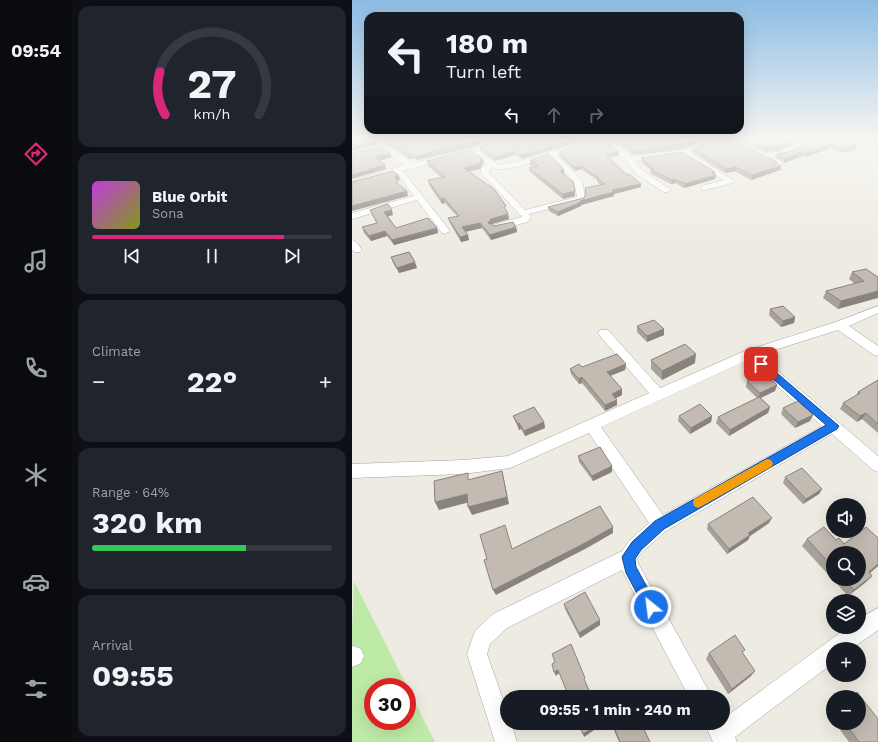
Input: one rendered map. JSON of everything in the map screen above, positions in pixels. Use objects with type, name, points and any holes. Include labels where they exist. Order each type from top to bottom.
[{"type":"street","points":[[352,184],[383,175]]},
{"type":"street","points":[[402,175],[445,231]]},
{"type":"street","points":[[487,175],[527,217],[525,220],[495,227]]},
{"type":"street","points":[[524,213],[582,198],[578,180],[572,175]]},
{"type":"street","points":[[643,175],[667,190]]},
{"type":"street","points":[[705,188],[730,181],[720,175]]},
{"type":"street","points":[[352,216],[418,197]]},
{"type":"street","points":[[352,471],[463,466],[510,462],[749,354],[840,325],[878,309]]},
{"type":"street","points":[[840,325],[878,352]]},
{"type":"street","points":[[604,333],[658,395]]},
{"type":"street","points":[[749,354],[878,465]]},
{"type":"street","points":[[592,426],[660,525]]},
{"type":"street","points":[[506,742],[477,654],[482,638],[489,630],[500,621],[628,557],[636,546],[660,525],[834,426]]},
{"type":"street","points":[[628,557],[630,568],[697,690]]},
{"type":"street","points":[[843,642],[878,618]]},
{"type":"street","points":[[720,733],[826,654]]},
{"type":"green space","points":[[354,581],[403,678],[364,678],[364,730],[416,730],[416,704],[435,742],[352,742],[352,627]]},
{"type":"building","points":[[379,175],[397,175],[399,176],[395,177],[398,181],[396,182],[407,191],[352,206],[352,182]]},
{"type":"building","points":[[442,175],[473,175],[494,189],[506,206],[504,207],[508,214],[491,219],[488,223],[494,226],[513,222],[516,227],[490,235],[480,223],[462,227],[468,235],[460,237],[448,218],[459,216],[444,198],[441,199],[428,180],[445,177]]},
{"type":"building","points":[[538,175],[564,175],[573,182],[575,191],[563,194]]},
{"type":"building","points":[[594,175],[630,175],[641,184],[612,190],[614,192],[580,201],[581,202],[558,212],[548,207],[584,198],[586,194],[585,188],[605,184],[597,178],[599,178]]},
{"type":"building","points":[[661,175],[716,175],[685,184],[675,179],[672,180]]},
{"type":"building","points":[[388,204],[392,210],[384,212],[396,228],[428,218],[437,228],[392,240],[385,231],[369,236],[362,227],[377,223],[370,210]]},
{"type":"building","points":[[409,252],[415,262],[397,268],[391,257]]},
{"type":"building","points":[[866,269],[878,277],[878,291],[841,301],[826,291],[864,281],[852,272]]},
{"type":"building","points":[[783,306],[795,317],[783,321],[770,309]]},
{"type":"building","points":[[654,320],[664,329],[647,336],[637,326]]},
{"type":"building","points":[[685,344],[696,354],[662,371],[651,360]]},
{"type":"building","points":[[617,354],[626,364],[607,372],[622,389],[612,394],[617,400],[605,405],[582,377],[579,379],[570,369],[579,364],[582,367]]},
{"type":"building","points":[[760,373],[764,373],[777,385],[760,393],[747,381]]},
{"type":"building","points":[[878,380],[878,424],[866,413],[860,416],[843,403]]},
{"type":"building","points":[[759,397],[770,407],[730,430],[718,417]]},
{"type":"building","points":[[798,401],[813,415],[798,422],[783,408]]},
{"type":"building","points":[[700,404],[712,416],[691,428],[679,416]]},
{"type":"building","points":[[534,407],[544,422],[524,431],[513,416]]},
{"type":"building","points":[[600,447],[612,466],[592,476],[578,456]]},
{"type":"building","points":[[802,468],[822,489],[806,499],[785,477]]},
{"type":"building","points":[[502,471],[507,497],[468,507],[467,494],[435,502],[434,481],[468,473],[468,480]]},
{"type":"building","points":[[753,497],[772,518],[748,533],[750,535],[729,549],[708,524]]},
{"type":"building","points":[[600,506],[613,527],[493,590],[484,560],[487,559],[480,535],[505,525],[512,549]]},
{"type":"building","points":[[824,527],[826,529],[826,538],[834,538],[836,540],[839,538],[844,544],[852,538],[866,538],[866,527],[878,538],[878,564],[869,572],[872,576],[866,581],[866,546],[826,546],[826,559],[807,539]]},
{"type":"building","points":[[850,586],[859,586],[854,590]]},
{"type":"building","points":[[585,592],[600,620],[579,633],[564,604]]},
{"type":"building","points":[[735,635],[745,650],[742,652],[755,671],[732,689],[709,653]]},
{"type":"building","points":[[571,644],[589,690],[566,690],[558,670],[554,672],[552,664],[555,662],[552,654]]},
{"type":"building","points":[[866,704],[878,719],[878,742],[859,742],[850,730],[866,730]]},
{"type":"building","points":[[582,730],[589,730],[583,734]]},
{"type":"building","points":[[615,730],[644,730],[650,742],[620,742]]},
{"type":"slow traffic","points":[[698,503],[767,464]]},
{"type":"route","points":[[651,607],[630,568],[628,557],[636,546],[660,525],[834,426],[761,364]]}]
